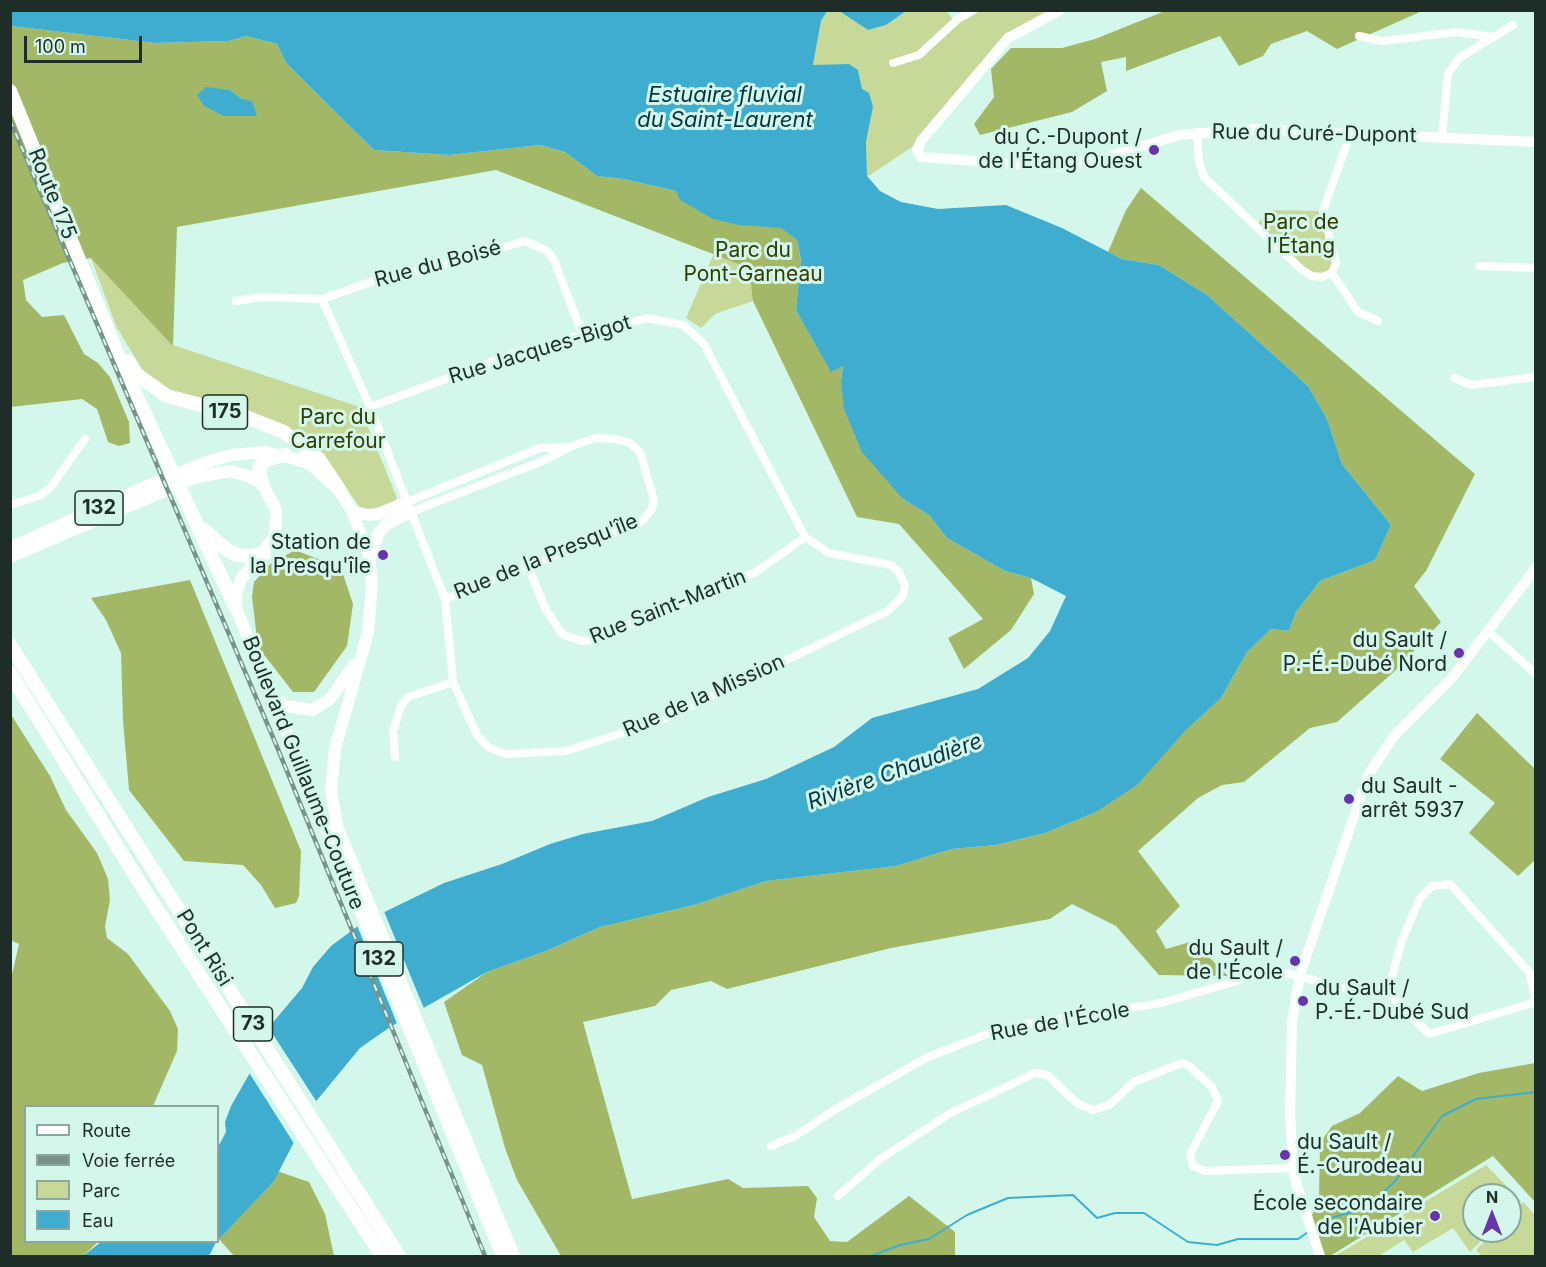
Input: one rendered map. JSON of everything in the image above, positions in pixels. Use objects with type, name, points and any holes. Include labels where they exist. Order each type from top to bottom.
[{"type":"highway","name":"Route 175","points":[[10,91],[79,263]]},
{"type":"highway","name":"Boulevard Guillaume-Couture","points":[[79,263],[236,608]]},
{"type":"highway","name":"Boulevard Guillaume-Couture","points":[[110,334],[136,374],[149,385],[167,396],[246,417],[284,432],[319,459],[340,491]]},
{"type":"highway","points":[[263,485],[259,473],[260,466],[268,459],[285,455]]},
{"type":"highway","points":[[198,524],[227,550],[237,555],[252,556],[264,553]]},
{"type":"highway","name":"Pont Risi","points":[[10,645],[351,1178],[399,1257]]},
{"type":"highway","name":"Pont Risi","points":[[10,673],[143,888],[340,1188],[382,1257]]},
{"type":"main road","name":"132","points":[[10,548],[201,464],[247,453],[265,452],[285,455],[309,464],[340,491]]},
{"type":"main road","name":"132","points":[[10,556],[197,477],[230,471],[251,477],[263,485]]},
{"type":"main road","points":[[236,608],[236,595],[241,579],[264,553],[275,536],[277,520],[273,502],[263,485]]},
{"type":"main road","name":"Boulevard Guillaume-Couture","points":[[332,829],[331,790],[335,748],[361,654],[371,607],[370,558],[352,511],[340,491]]},
{"type":"main road","points":[[352,511],[368,515],[409,507]]},
{"type":"main road","points":[[370,558],[378,534],[409,507]]},
{"type":"main road","name":"Boulevard Guillaume-Couture","points":[[236,608],[270,694],[332,829],[502,1257]]},
{"type":"main road","points":[[270,694],[295,710],[318,708],[330,699],[361,654]]},
{"type":"main road","name":"Boulevard Guillaume-Couture","points":[[436,1086],[514,1257]]},
{"type":"street","points":[[893,63],[919,55],[958,19],[974,10]]},
{"type":"street","name":"Rue du Curé-Dupont","points":[[1060,10],[1008,38],[921,141],[918,154],[921,158],[1057,167],[1080,164],[1197,132],[1253,129],[1536,142]]},
{"type":"street","points":[[1442,136],[1448,74],[1459,58],[1513,25]]},
{"type":"street","points":[[1359,36],[1383,41],[1457,32],[1493,37]]},
{"type":"street","points":[[1197,132],[1199,161],[1204,177],[1301,270],[1312,276],[1322,277],[1332,273],[1336,262],[1323,211],[1351,132]]},
{"type":"street","name":"Rue du Boisé","points":[[236,301],[261,297],[322,299],[388,276],[444,265],[525,241],[539,246],[554,260],[583,336]]},
{"type":"street","points":[[1479,266],[1536,268]]},
{"type":"street","points":[[1332,273],[1358,312],[1378,321]]},
{"type":"street","name":"Rue de la Mission","points":[[322,299],[370,407],[445,599],[453,682],[477,735],[488,747],[505,754],[566,751],[660,721],[888,611],[903,596],[904,585],[899,572],[891,565],[829,553],[805,537]]},
{"type":"street","name":"Rue Jacques-Bigot","points":[[370,407],[481,364],[647,318],[683,325],[694,332],[704,344],[805,537]]},
{"type":"street","points":[[1454,378],[1471,385],[1536,377]]},
{"type":"street","name":"Rue de la Presqu'île","points":[[409,507],[545,460],[569,447],[596,438],[630,443],[640,452],[653,491],[651,509],[641,522],[445,599]]},
{"type":"street","points":[[10,505],[39,496],[50,488],[85,439]]},
{"type":"street","name":"Rue de la Presqu'île","points":[[409,507],[540,448],[569,447]]},
{"type":"street","name":"Rue Saint-Martin","points":[[528,566],[544,608],[557,628],[570,638],[593,640],[756,572],[805,537]]},
{"type":"street","points":[[1320,1257],[1293,1168],[1290,1114],[1292,1022],[1300,975],[1368,775],[1394,736],[1451,679],[1536,568]]},
{"type":"street","points":[[1487,630],[1536,674]]},
{"type":"street","points":[[395,757],[393,731],[401,706],[408,697],[453,682]]},
{"type":"street","points":[[1450,884],[1529,972],[1536,1001],[1429,1034],[1388,992],[1402,940],[1419,900],[1432,886],[1450,884]]},
{"type":"street","name":"Rue de l'École","points":[[771,1146],[795,1136],[836,1109],[928,1057],[1002,1028],[1161,1003],[1274,970],[1353,990],[1388,992]]},
{"type":"street","points":[[838,1196],[880,1159],[949,1114],[1035,1073],[1047,1076],[1078,1104],[1094,1110],[1108,1105],[1134,1082],[1182,1063],[1188,1065],[1212,1087],[1218,1101],[1190,1154],[1193,1166],[1205,1170],[1293,1168]]},
{"type":"green space","points":[[827,11],[839,11],[868,30],[886,25],[906,11],[946,11],[955,22],[974,11],[1060,11],[1008,38],[921,141],[867,177],[866,142],[873,107],[862,90],[858,70],[813,66],[821,21]]},
{"type":"green space","points":[[1165,11],[1422,11],[1337,49],[1307,31],[1271,44],[1263,56],[1239,66],[1220,36],[1126,71],[1126,57],[1101,62],[1107,91],[1072,112],[980,135],[974,124],[994,97],[991,69],[1011,48],[1062,48],[1095,39]]},
{"type":"green space","points":[[11,26],[155,43],[229,41],[246,36],[277,44],[286,63],[374,150],[449,155],[540,145],[565,152],[597,176],[624,179],[676,191],[739,225],[781,227],[797,240],[801,261],[796,310],[831,371],[843,365],[841,381],[903,499],[929,515],[947,538],[1005,571],[1031,578],[1034,594],[1011,630],[964,669],[948,638],[983,619],[899,524],[857,517],[753,301],[749,268],[496,170],[177,227],[173,346],[91,258],[63,263],[23,280],[26,300],[42,317],[64,315],[84,354],[98,363],[110,377],[129,422],[130,443],[119,446],[108,442],[97,409],[82,399],[11,407]],"holes":[[[230,90],[242,99],[204,106]]]},
{"type":"green space","points":[[1141,188],[1475,474],[1426,571],[1414,586],[1441,622],[1397,669],[1337,722],[1310,728],[1244,782],[1222,785],[1198,798],[1138,851],[1180,906],[1156,931],[1166,949],[1197,940],[1210,958],[1228,976],[1159,975],[1116,926],[1072,904],[1050,919],[891,948],[727,989],[711,981],[671,990],[655,1006],[583,1022],[632,1199],[728,1179],[743,1188],[808,1186],[817,1198],[814,1217],[830,1241],[847,1242],[909,1196],[955,1232],[955,1256],[561,1256],[517,1180],[505,1148],[482,1065],[462,1055],[444,1002],[487,972],[546,951],[600,927],[694,905],[766,881],[896,866],[952,849],[996,845],[1045,833],[1096,812],[1221,698],[1247,652],[1271,629],[1289,631],[1296,612],[1320,581],[1375,560],[1391,525],[1342,464],[1327,419],[1308,386],[1207,295],[1159,265],[1122,259],[1108,252],[1126,210]]},
{"type":"green space","name":"Parc de l'Étang","points":[[1269,210],[1323,211],[1336,263],[1332,273],[1312,276],[1256,226]]},
{"type":"green space","name":"Parc du Pont-Garneau","points":[[727,223],[767,225],[753,301],[715,314],[701,328],[686,318]]},
{"type":"green space","name":"Parc du Carrefour","points":[[91,258],[158,294],[173,345],[360,407],[397,498],[393,504],[378,511],[360,508],[334,469],[317,452],[173,392],[155,380],[142,369],[116,326]]},
{"type":"green space","points":[[295,550],[341,568],[353,604],[347,646],[314,692],[293,692],[258,647],[252,597],[254,582],[270,564]]},
{"type":"green space","points":[[190,580],[301,851],[299,896],[296,903],[275,908],[261,885],[243,865],[184,861],[129,790],[123,720],[121,653],[106,620],[91,598]]},
{"type":"green space","points":[[10,713],[50,776],[66,810],[97,853],[108,879],[110,900],[105,926],[107,938],[128,954],[170,1011],[178,1029],[177,1051],[153,1105],[24,1105],[24,1243],[97,1243],[83,1256],[11,1256],[10,983],[19,944],[10,940]]},
{"type":"green space","points":[[1477,713],[1535,769],[1535,860],[1518,876],[1469,833],[1495,803],[1440,759]]},
{"type":"green space","points":[[1535,1063],[1535,1202],[1522,1188],[1522,1183],[1518,1183],[1493,1156],[1330,1256],[1325,1256],[1312,1215],[1319,1198],[1320,1143],[1332,1126],[1360,1113],[1398,1076],[1422,1091],[1479,1073]]},
{"type":"green space","points":[[1486,1165],[1504,1183],[1462,1183],[1462,1241],[1453,1228],[1413,1252],[1404,1240],[1379,1256],[1335,1256]]},
{"type":"green space","points":[[277,1171],[309,1182],[325,1214],[334,1256],[234,1256],[219,1239],[274,1181]]},
{"type":"green space","points":[[1522,1203],[1535,1215],[1535,1256],[1482,1256],[1476,1250],[1483,1243],[1522,1243]]},
{"type":"green space","points":[[1464,1243],[1479,1243],[1470,1252]]},
{"type":"water","points":[[11,10],[827,11],[821,21],[813,65],[849,64],[858,70],[862,89],[869,93],[873,107],[866,142],[867,176],[880,191],[901,202],[938,209],[1006,205],[1062,228],[1122,259],[1159,265],[1207,295],[1308,386],[1327,419],[1342,464],[1391,525],[1375,560],[1320,581],[1296,612],[1289,631],[1271,629],[1247,652],[1221,698],[1184,732],[1137,785],[1096,812],[1045,833],[996,845],[952,849],[896,866],[766,881],[694,905],[600,927],[546,951],[487,972],[390,1027],[360,1048],[313,1105],[274,1181],[219,1239],[219,1145],[226,1132],[225,1122],[231,1106],[251,1071],[264,1033],[302,988],[313,967],[331,946],[362,923],[444,883],[583,834],[652,821],[708,797],[766,779],[834,747],[872,718],[978,689],[1028,658],[1050,631],[1066,596],[1031,578],[1005,571],[947,538],[929,515],[903,499],[862,452],[844,409],[841,381],[843,366],[831,372],[796,310],[801,260],[797,240],[781,228],[739,225],[713,219],[680,200],[676,191],[624,179],[597,176],[565,152],[540,145],[449,155],[374,150],[286,63],[277,44],[246,36],[229,41],[155,43],[11,26]]},
{"type":"water","points":[[839,11],[906,11],[886,25],[868,30]]},
{"type":"water","points":[[206,87],[230,90],[242,99],[252,101],[257,116],[224,116],[204,106],[197,95]]},
{"type":"water","points":[[100,1243],[216,1243],[209,1256],[83,1256]]},
{"type":"pier","points":[[383,909],[425,1011],[398,1026],[356,923]]},
{"type":"pier","points":[[267,1025],[318,1104],[295,1145],[248,1071],[253,1051]]},
{"type":"waterway","points":[[1315,1228],[1331,1218],[1368,1207],[1396,1180],[1442,1116],[1476,1099],[1536,1092]]},
{"type":"waterway","points":[[871,1256],[900,1245],[929,1239],[967,1215],[1008,1198],[1073,1195],[1097,1218],[1115,1213],[1144,1213],[1188,1242],[1217,1245],[1238,1239],[1298,1239],[1308,1232]]},
{"type":"railway","points":[[10,120],[275,742],[485,1256]]},
{"type":"place","name":"du C.-Dupont / de l'Étang Ouest","points":[[1154,150]]},
{"type":"place","name":"Station de la Presqu'île","points":[[383,555]]},
{"type":"place","name":"du Sault / P.-É.-Dubé Nord","points":[[1459,653]]},
{"type":"place","name":"du Sault - arrêt 5937","points":[[1349,799]]},
{"type":"place","name":"du Sault / de l'École","points":[[1295,961]]},
{"type":"place","name":"du Sault / P.-É.-Dubé Sud","points":[[1303,1001]]},
{"type":"place","name":"du Sault / É.-Curodeau","points":[[1285,1155]]},
{"type":"place","name":"École secondaire de l'Aubier","points":[[1435,1216]]},
{"type":"water label","name":"Estuaire fluvial du Saint-Laurent","points":[[725,108]]},
{"type":"water label","name":"Rivière Chaudière","points":[[895,772]]}]
